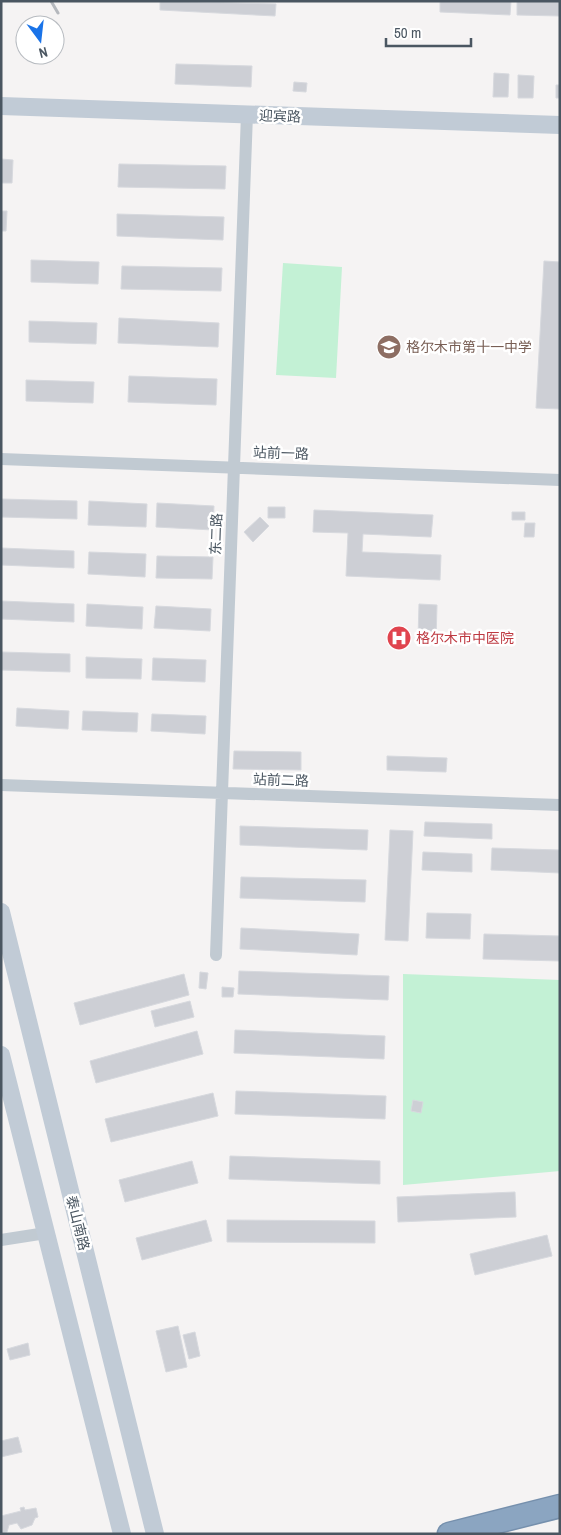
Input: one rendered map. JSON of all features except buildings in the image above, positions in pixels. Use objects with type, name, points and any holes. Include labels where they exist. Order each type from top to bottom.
[{"type":"highway","points":[[449,1534],[560,1506]]},
{"type":"highway","points":[[494,1534],[560,1517]]},
{"type":"street","name":"迎宾路","points":[[1,106],[560,125]]},
{"type":"street","name":"东二路","points":[[216,955],[247,114]]},
{"type":"street","name":"站前一路","points":[[1,459],[560,480]]},
{"type":"street","name":"站前二路","points":[[1,785],[560,805]]},
{"type":"street","name":"泰山南路","points":[[1,912],[155,1534]]},
{"type":"street","points":[[1,1055],[122,1534]]},
{"type":"street","points":[[1,1240],[46,1233]]},
{"type":"green space","points":[[283,263],[342,267],[336,378],[276,375]]},
{"type":"green space","points":[[403,974],[560,980],[560,1171],[403,1185]]},
{"type":"railway","points":[[51,1],[58,13]]},
{"type":"place","name":"格尔木市第十一中学","points":[[389,347]]},
{"type":"place","name":"格尔木市中医院","points":[[399,638]]}]
